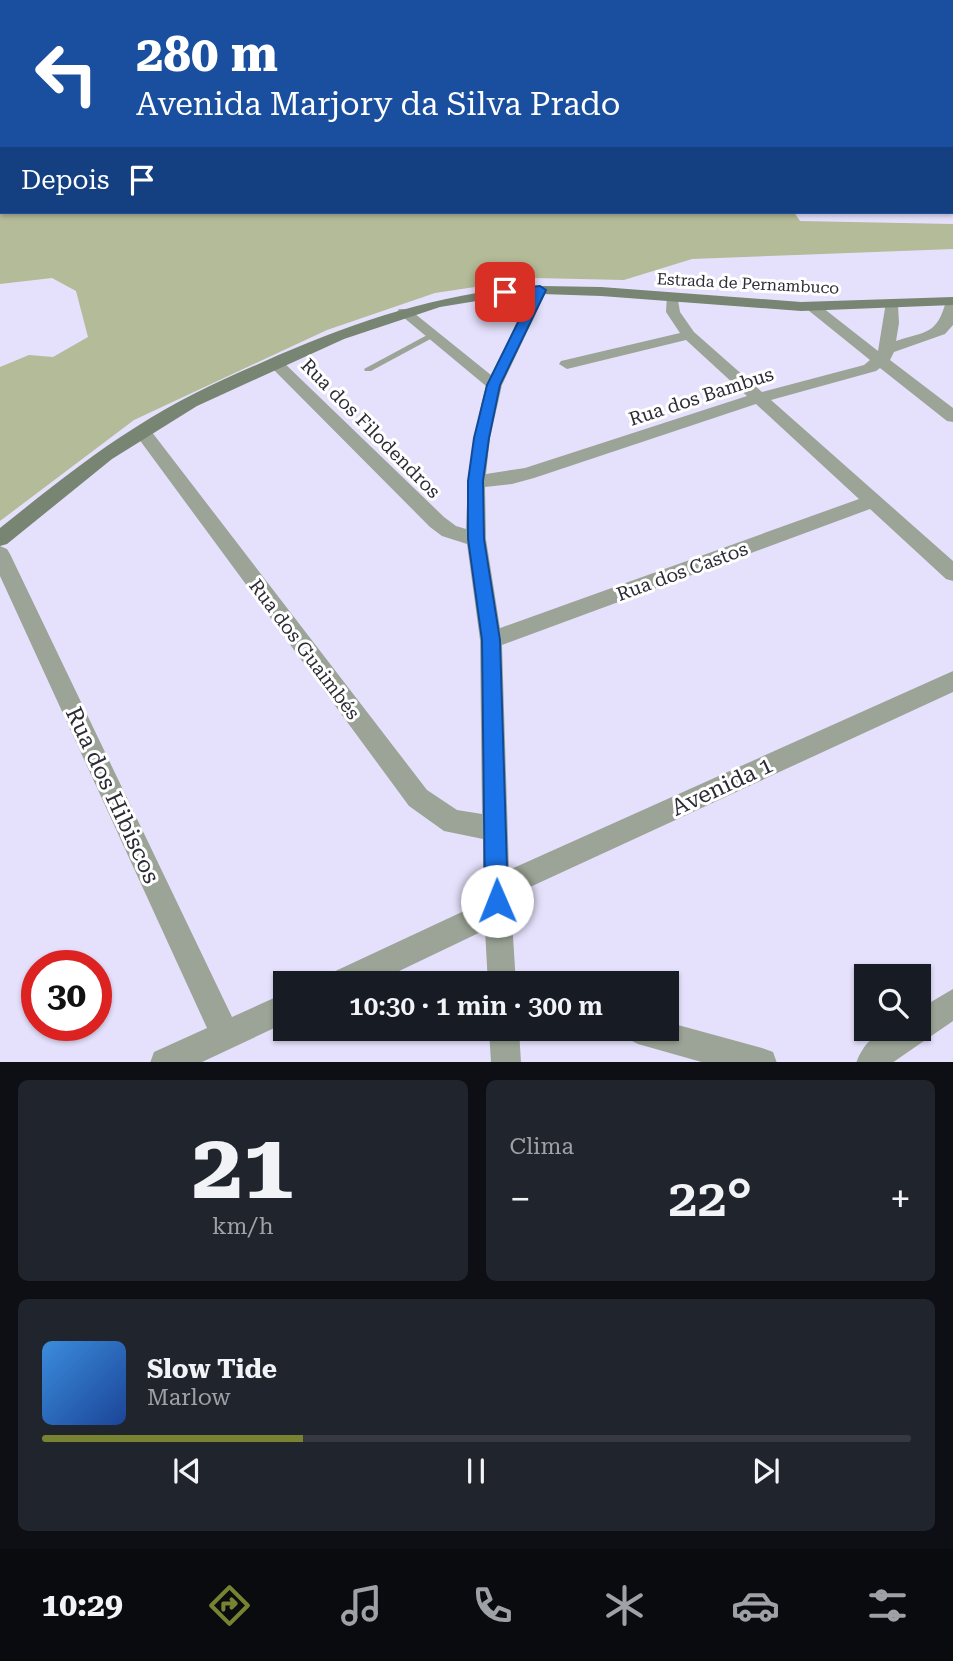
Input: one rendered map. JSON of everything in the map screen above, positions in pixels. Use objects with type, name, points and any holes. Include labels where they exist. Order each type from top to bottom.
[{"type":"main road","name":"Estrada de Pernambuco","points":[[0,538],[83,473],[181,407],[275,363],[404,312],[473,296],[540,290],[813,307],[953,301]]},
{"type":"street","points":[[505,971],[497,901],[491,640],[476,539],[476,481],[481,438],[494,385],[540,290]]},
{"type":"street","points":[[672,297],[673,312],[689,335],[761,397],[953,573]]},
{"type":"street","name":"Rua dos Bambus","points":[[476,481],[528,474],[761,397],[870,368],[884,355],[940,331],[948,323],[953,301]]},
{"type":"street","points":[[884,355],[892,323],[891,305]]},
{"type":"street","points":[[813,307],[884,355],[953,417]]},
{"type":"street","points":[[404,312],[494,385]]},
{"type":"street","points":[[567,364],[689,335]]},
{"type":"street","name":"Rua dos Filodendros","points":[[275,363],[436,522],[449,531],[476,539]]},
{"type":"street","name":"Rua dos Guaimbés","points":[[142,431],[418,798],[453,822],[495,828]]},
{"type":"street","name":"Rua dos Castos","points":[[491,640],[874,501]]},
{"type":"street","name":"Rua dos Hibiscos","points":[[0,554],[226,1036]]},
{"type":"street","name":"Avenida 1","points":[[367,971],[474,921],[485,914],[521,878],[953,681]]},
{"type":"street","points":[[931,1019],[953,1004]]},
{"type":"street","points":[[165,1062],[273,1014]]},
{"type":"street","points":[[679,1040],[762,1062]]},
{"type":"street","points":[[505,1041],[506,1062]]},
{"type":"street","points":[[871,1062],[897,1041]]},
{"type":"lane","points":[[369,369],[432,336]]},
{"type":"shaded area","points":[[0,214],[795,214],[800,221],[953,224],[953,249],[692,259],[624,280],[534,278],[435,293],[327,330],[134,420],[0,521],[0,367],[29,355],[53,357],[88,337],[76,291],[52,278],[0,284]]},
{"type":"route","points":[[497,901],[491,640],[476,539],[476,481],[481,438],[494,385],[540,290],[505,292]]}]
